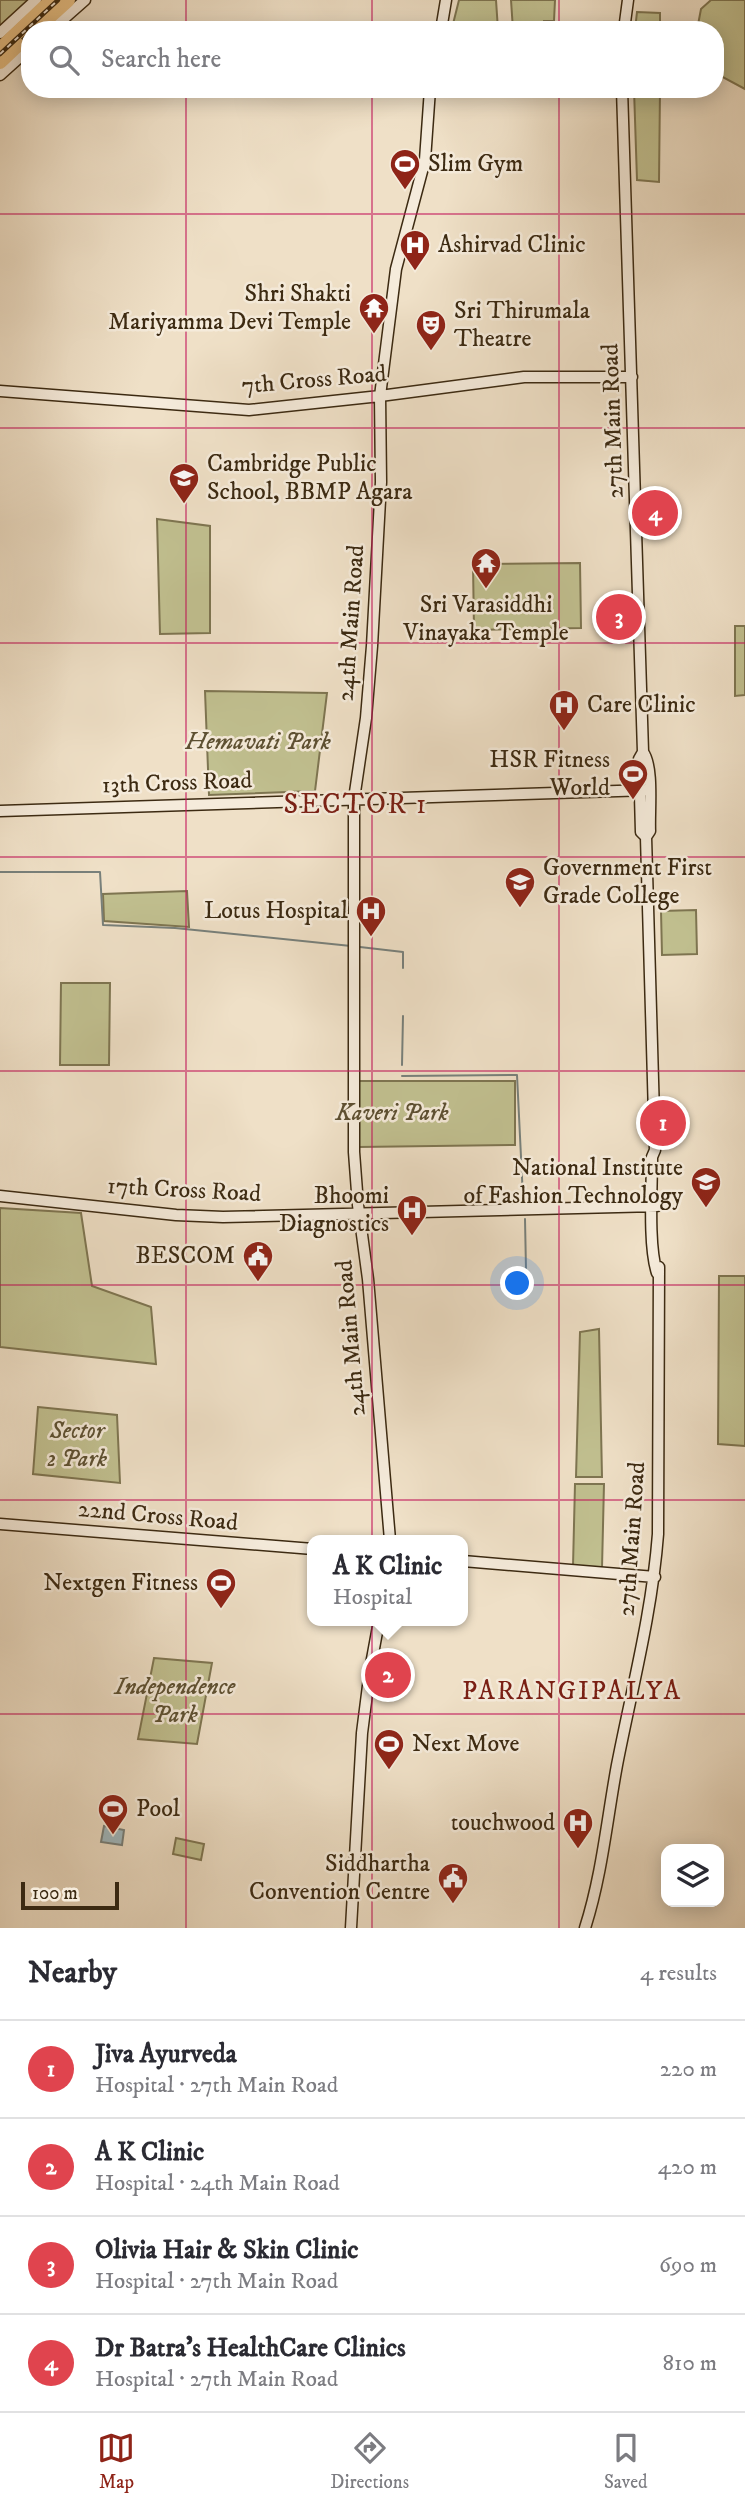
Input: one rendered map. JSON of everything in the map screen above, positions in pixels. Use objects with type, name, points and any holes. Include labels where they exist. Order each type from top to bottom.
[{"type":"highway","points":[[30,21],[52,0]]},
{"type":"highway","points":[[45,21],[68,0]]},
{"type":"highway","points":[[0,49],[21,29]]},
{"type":"highway","points":[[0,62],[21,43]]},
{"type":"street","points":[[0,33],[36,0]]},
{"type":"street","points":[[61,21],[85,0]]},
{"type":"street","points":[[442,21],[446,0]]},
{"type":"street","points":[[625,21],[628,0]]},
{"type":"street","points":[[0,75],[21,56]]},
{"type":"street","name":"24th Main Road","points":[[390,1535],[368,1279],[354,1152],[354,799],[366,718],[372,646],[382,482],[380,396],[396,269],[425,160],[429,98]]},
{"type":"street","name":"27th Main Road","points":[[585,1928],[655,1577],[659,1482],[657,1273],[660,1262],[652,1157],[655,1150],[646,837],[641,832],[645,790],[639,759],[643,752],[622,98]]},
{"type":"street","name":"7th Cross Road","points":[[0,391],[249,410],[523,377],[632,377]]},
{"type":"street","name":"13th Cross Road","points":[[0,811],[645,790]]},
{"type":"street","name":"17th Cross Road","points":[[0,1196],[201,1217],[656,1206]]},
{"type":"street","name":"22nd Cross Road","points":[[0,1524],[307,1549]]},
{"type":"street","points":[[468,1562],[655,1577]]},
{"type":"street","points":[[351,1928],[362,1732],[378,1626]]},
{"type":"green space","points":[[0,0],[29,0],[0,28]]},
{"type":"green space","points":[[459,0],[496,0],[497,21],[454,21]]},
{"type":"green space","points":[[511,0],[555,0],[554,21],[512,21]]},
{"type":"green space","points":[[711,0],[745,0],[745,89],[724,78],[724,21],[699,21],[701,9]]},
{"type":"green space","points":[[637,12],[660,13],[660,21],[636,21]]},
{"type":"green space","points":[[634,98],[660,98],[659,182],[637,180]]},
{"type":"green space","points":[[157,519],[210,526],[210,633],[160,634]]},
{"type":"green space","points":[[580,563],[581,628],[474,630],[473,564]]},
{"type":"green space","points":[[735,626],[745,626],[745,695],[735,696]]},
{"type":"green space","name":"Hemavati Park","points":[[205,691],[327,693],[315,791],[209,795]]},
{"type":"green space","points":[[187,891],[189,927],[104,921],[103,894]]},
{"type":"green space","points":[[696,910],[697,954],[662,955],[661,911]]},
{"type":"green space","points":[[61,983],[110,983],[109,1065],[60,1065]]},
{"type":"green space","name":"Kaveri Park","points":[[359,1081],[515,1081],[515,1145],[359,1147]]},
{"type":"green space","points":[[0,1208],[81,1213],[92,1286],[151,1307],[156,1364],[0,1347]]},
{"type":"green space","points":[[719,1276],[745,1276],[745,1446],[718,1444]]},
{"type":"green space","points":[[599,1329],[602,1477],[576,1477],[580,1332]]},
{"type":"green space","name":"Sector 2 Park","points":[[38,1407],[117,1415],[120,1483],[33,1474]]},
{"type":"green space","points":[[575,1484],[604,1484],[602,1568],[573,1566]]},
{"type":"green space","name":"Independence Park","points":[[154,1658],[212,1663],[197,1744],[138,1739]]},
{"type":"green space","points":[[176,1838],[204,1844],[201,1860],[173,1854]]},
{"type":"water","name":"Pool","points":[[104,1826],[124,1830],[122,1845],[101,1842]]},
{"type":"waterway","points":[[0,872],[100,872],[103,925],[175,928],[351,946]]},
{"type":"waterway","points":[[360,947],[403,952],[403,968]]},
{"type":"waterway","points":[[402,1065],[403,1016]]},
{"type":"waterway","points":[[402,1076],[517,1075],[523,1198]]},
{"type":"waterway","points":[[525,1219],[526,1270]]},
{"type":"railway","points":[[35,21],[58,0]]},
{"type":"railway","points":[[0,54],[21,34]]},
{"type":"place","name":"Slim Gym","points":[[405,191]]},
{"type":"place","name":"Ashirvad Clinic","points":[[415,272]]},
{"type":"place","name":"Shri Shakti Mariyamma Devi Temple","points":[[374,335]]},
{"type":"place","name":"Sri Thirumala Theatre","points":[[431,352]]},
{"type":"place","name":"Cambridge Public School, BBMP Agara","points":[[184,505]]},
{"type":"place","name":"Dr Batra's HealthCare Clinics","points":[[655,513]]},
{"type":"place","name":"Sri Varasiddhi Vinayaka Temple","points":[[486,590]]},
{"type":"place","name":"Olivia Hair & Skin Clinic","points":[[619,617]]},
{"type":"place","name":"Care Clinic","points":[[564,732]]},
{"type":"place","name":"HSR Fitness World","points":[[633,801]]},
{"type":"place","name":"Government First Grade College","points":[[520,909]]},
{"type":"place","name":"Lotus Hospital","points":[[371,938]]},
{"type":"place","name":"Jiva Ayurveda","points":[[663,1123]]},
{"type":"place","name":"National Institute of Fashion Technology","points":[[706,1209]]},
{"type":"place","name":"Bhoomi Diagnostics","points":[[412,1237]]},
{"type":"place","name":"BESCOM","points":[[258,1283]]},
{"type":"place","name":"Nextgen Fitness","points":[[221,1610]]},
{"type":"place","name":"A K Clinic","points":[[388,1675]]},
{"type":"place","name":"Next Move","points":[[389,1771]]},
{"type":"place","name":"Pool","points":[[113,1836]]},
{"type":"place","name":"touchwood","points":[[578,1850]]},
{"type":"place","name":"Siddhartha Convention Centre","points":[[453,1905]]},
{"type":"district","name":"SECTOR 1","points":[[356,804]]},
{"type":"district","name":"PARANGIPALYA","points":[[572,1691]]}]
